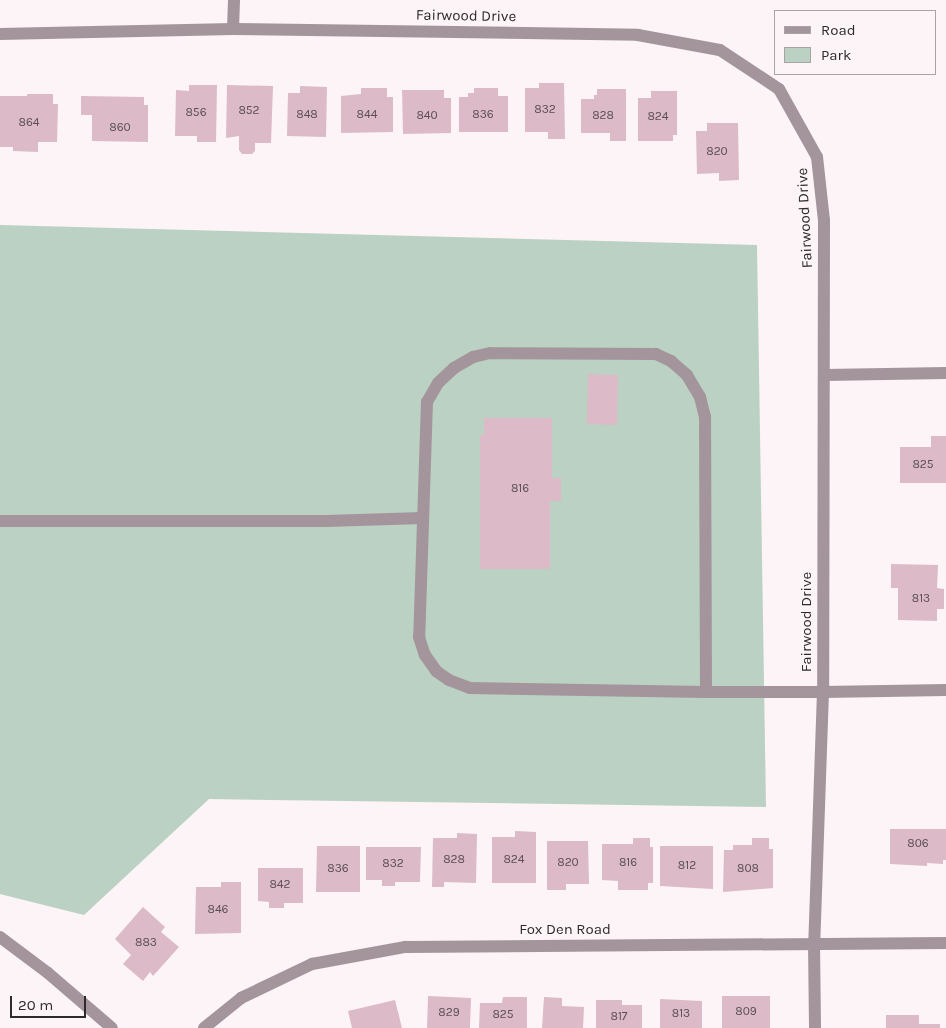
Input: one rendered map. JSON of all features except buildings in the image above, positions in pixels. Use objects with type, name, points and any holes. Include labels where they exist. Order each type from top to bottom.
[{"type":"street","points":[[233,29],[234,0]]},
{"type":"street","name":"Fairwood Drive","points":[[0,34],[233,29],[638,34],[720,50],[779,89],[817,157],[824,220],[823,692],[814,944],[815,1028]]},
{"type":"street","points":[[706,692],[705,417],[700,397],[687,375],[671,361],[656,354],[490,353],[473,358],[454,368],[438,383],[427,402],[420,637],[425,655],[436,671],[449,680],[470,688],[706,692],[946,690]]},
{"type":"street","points":[[825,375],[946,373]]},
{"type":"street","points":[[0,521],[326,521],[423,518]]},
{"type":"street","points":[[0,937],[48,973],[112,1028]]},
{"type":"street","name":"Fox Den Road","points":[[204,1028],[241,998],[312,964],[405,947],[946,943]]},
{"type":"green space","points":[[0,225],[757,245],[766,807],[209,799],[84,915],[0,894]]}]
